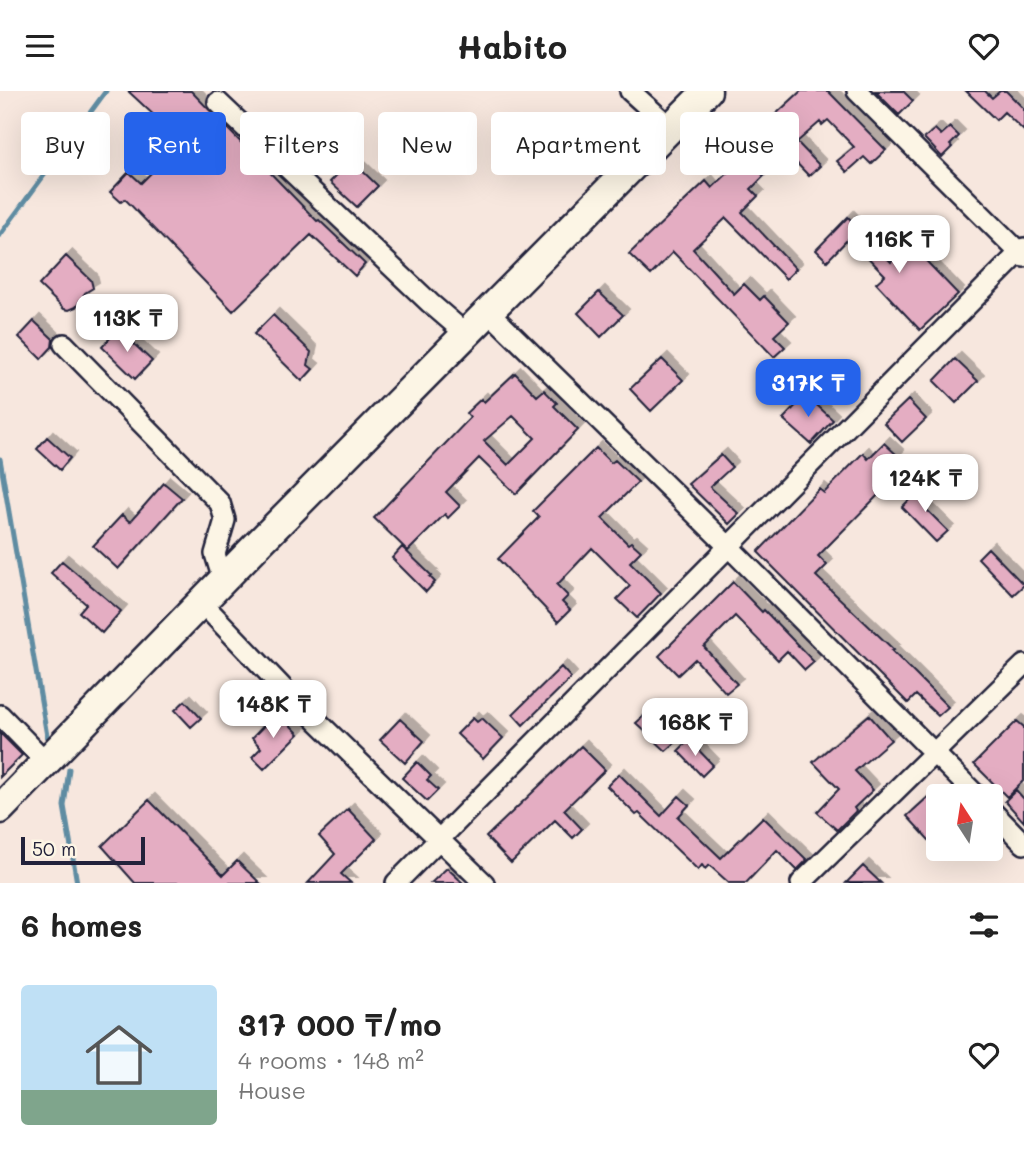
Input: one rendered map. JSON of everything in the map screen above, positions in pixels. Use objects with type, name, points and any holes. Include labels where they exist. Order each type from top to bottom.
[{"type":"main road","points":[[0,809],[488,310],[707,91]]},
{"type":"street","points":[[630,91],[670,127]]},
{"type":"street","points":[[396,883],[1022,253],[857,91]]},
{"type":"street","points":[[218,102],[466,334]]},
{"type":"street","points":[[488,310],[965,784]]},
{"type":"street","points":[[64,345],[220,503],[225,520],[215,554],[223,580]]},
{"type":"street","points":[[202,603],[282,687],[484,883]]},
{"type":"street","points":[[801,883],[1024,665]]},
{"type":"street","points":[[0,715],[46,762]]},
{"type":"street","points":[[1003,822],[1024,844]]},
{"type":"building","points":[[128,91],[191,91],[211,112],[150,112]]},
{"type":"building","points":[[801,91],[828,91],[886,150],[871,164],[864,157],[847,172],[837,161],[854,147],[828,120],[822,125],[820,122],[799,140],[799,112],[778,112]]},
{"type":"building","points":[[875,91],[903,91],[913,101],[899,115]]},
{"type":"building","points":[[966,91],[985,91],[992,98],[1000,91],[1006,91],[1024,109],[1024,131],[1004,112],[996,120]]},
{"type":"building","points":[[226,127],[240,142],[240,175],[272,175],[317,221],[365,264],[355,276],[311,235],[233,311],[125,199],[121,202],[110,192],[126,175],[132,175],[141,183],[149,175],[226,175]]},
{"type":"building","points":[[950,127],[959,136],[942,157],[924,138],[935,129],[941,135]]},
{"type":"building","points":[[799,144],[820,166],[809,176],[799,166]]},
{"type":"building","points":[[364,173],[378,186],[357,207],[330,182],[337,175],[364,175]]},
{"type":"building","points":[[726,175],[764,176],[751,189],[758,196],[742,212],[796,269],[786,279],[726,218],[693,249],[734,294],[744,284],[760,300],[764,296],[789,322],[774,336],[785,347],[774,357],[673,252],[651,275],[629,254],[706,181],[712,188]]},
{"type":"building","points":[[848,217],[891,262],[910,244],[958,294],[920,330],[876,283],[885,275],[849,238],[827,261],[816,250]]},
{"type":"building","points":[[66,256],[91,280],[93,288],[85,293],[76,307],[69,310],[64,309],[39,285]]},
{"type":"building","points":[[599,292],[623,315],[601,337],[578,313]]},
{"type":"building","points":[[273,315],[311,352],[308,365],[313,369],[302,381],[254,334]]},
{"type":"building","points":[[34,321],[53,339],[52,347],[41,359],[19,337]]},
{"type":"building","points":[[118,329],[152,361],[135,379],[102,347]]},
{"type":"building","points":[[662,359],[683,380],[651,411],[630,389]]},
{"type":"building","points":[[955,359],[978,381],[956,403],[934,381]]},
{"type":"building","points":[[515,373],[537,396],[544,390],[557,403],[554,406],[578,430],[516,494],[479,458],[446,492],[460,506],[448,518],[445,514],[408,551],[374,518],[470,418],[466,413],[481,399],[484,402]],"holes":[[[513,416],[535,438],[508,465],[484,441]]]},
{"type":"building","points":[[806,395],[833,420],[811,444],[783,419]]},
{"type":"building","points":[[908,400],[926,419],[902,442],[884,423]]},
{"type":"building","points":[[47,437],[70,458],[60,470],[37,449]]},
{"type":"building","points":[[884,443],[898,456],[882,472],[892,481],[818,556],[827,565],[816,576],[894,650],[892,651],[948,707],[938,716],[916,695],[908,703],[758,552],[819,489],[824,493],[863,453],[868,459]]},
{"type":"building","points":[[596,448],[611,463],[615,460],[638,482],[602,518],[628,544],[631,542],[641,551],[630,562],[661,593],[637,618],[617,599],[630,586],[592,548],[557,585],[568,596],[562,602],[570,610],[558,622],[498,559],[539,517],[533,511]]},
{"type":"building","points":[[721,455],[732,467],[710,487],[739,514],[729,524],[688,484]]},
{"type":"building","points":[[164,483],[182,498],[118,569],[93,546],[122,515],[130,522]]},
{"type":"building","points":[[923,486],[936,499],[926,509],[948,531],[936,542],[902,507]]},
{"type":"building","points":[[402,547],[432,576],[430,577],[435,582],[426,592],[392,558]]},
{"type":"building","points":[[988,548],[1024,585],[1013,595],[978,558]]},
{"type":"building","points":[[62,561],[121,611],[102,633],[79,612],[86,604],[51,573]]},
{"type":"building","points":[[733,582],[814,662],[805,670],[787,651],[778,660],[735,616],[704,647],[737,684],[726,693],[695,659],[678,675],[659,656]]},
{"type":"building","points":[[561,667],[571,678],[523,725],[513,714]]},
{"type":"building","points":[[185,701],[201,718],[191,727],[175,710]]},
{"type":"building","points":[[654,707],[682,737],[666,751],[636,723]]},
{"type":"building","points":[[277,712],[299,734],[264,769],[252,757],[261,748],[252,738]]},
{"type":"building","points":[[869,715],[891,740],[855,771],[873,790],[837,830],[817,812],[839,789],[813,762]]},
{"type":"building","points":[[473,718],[477,722],[482,718],[503,738],[483,759],[457,734]]},
{"type":"building","points":[[400,719],[424,741],[405,763],[380,740]]},
{"type":"building","points":[[1017,721],[1024,727],[1024,780],[1007,797],[1003,793],[1003,784],[994,784],[974,764]]},
{"type":"building","points":[[0,733],[22,755],[0,777]]},
{"type":"building","points":[[689,740],[713,765],[702,776],[678,751]]},
{"type":"building","points":[[581,746],[605,770],[564,810],[582,829],[573,838],[555,820],[511,863],[486,837]]},
{"type":"building","points":[[417,762],[431,776],[427,780],[438,790],[427,801],[402,778]]},
{"type":"building","points":[[619,774],[661,816],[679,796],[689,805],[678,817],[721,858],[763,817],[807,860],[797,870],[777,850],[746,883],[729,883],[709,865],[705,869],[702,865],[698,870],[607,786]]},
{"type":"building","points":[[1016,790],[1024,799],[1024,822],[1005,801]]},
{"type":"building","points":[[926,799],[926,837],[907,816]]},
{"type":"building","points":[[149,800],[223,875],[237,861],[260,883],[135,883],[102,846]]},
{"type":"building","points":[[348,809],[376,839],[341,874],[351,883],[308,883],[335,854],[319,836]]},
{"type":"building","points":[[863,866],[881,883],[846,883]]},
{"type":"building","points":[[447,868],[463,883],[431,883]]},
{"type":"waterway","points":[[0,235],[106,91]]},
{"type":"waterway","points":[[0,459],[47,736]]},
{"type":"waterway","points":[[69,769],[64,806],[77,883]]}]
